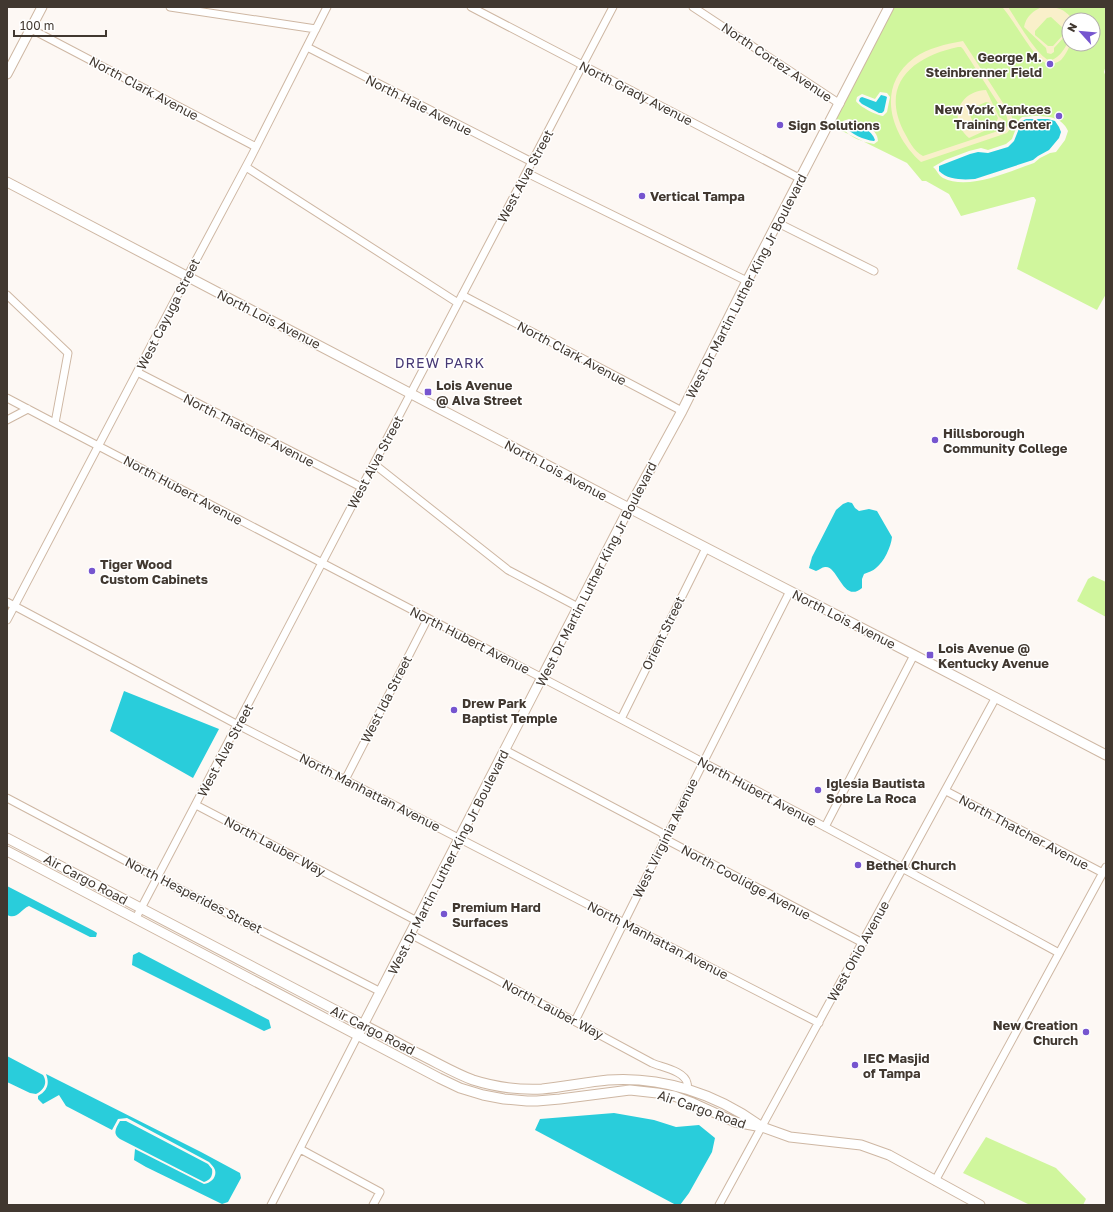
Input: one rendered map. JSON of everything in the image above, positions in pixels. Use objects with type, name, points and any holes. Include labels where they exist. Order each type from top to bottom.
[{"type":"street","points":[[7,74],[42,7]]},
{"type":"street","points":[[170,7],[316,29]]},
{"type":"street","name":"West Cayuga Street","points":[[7,620],[246,167],[327,7]]},
{"type":"street","name":"North Grady Avenue","points":[[471,7],[801,179]]},
{"type":"street","name":"West Alva Street","points":[[136,918],[613,7]]},
{"type":"street","name":"North Cortez Avenue","points":[[694,7],[840,104]]},
{"type":"street","name":"West Dr Martin Luther King Jr Boulevard","points":[[271,1205],[629,508],[682,411],[747,281],[889,7]]},
{"type":"street","name":"North Clark Avenue","points":[[31,28],[256,147]]},
{"type":"street","name":"North Hale Avenue","points":[[307,47],[532,162]]},
{"type":"street","points":[[246,167],[458,303]]},
{"type":"street","points":[[527,173],[747,281]]},
{"type":"street","name":"North Lois Avenue","points":[[7,182],[410,394],[1106,755]]},
{"type":"street","points":[[778,223],[874,271]]},
{"type":"street","points":[[7,295],[68,353],[55,423]]},
{"type":"street","name":"North Clark Avenue","points":[[462,295],[682,411]]},
{"type":"street","name":"North Thatcher Avenue","points":[[137,372],[361,487]]},
{"type":"street","name":"North Hubert Avenue","points":[[7,398],[542,677],[904,868],[1059,953]]},
{"type":"street","points":[[7,420],[28,409]]},
{"type":"street","points":[[374,464],[508,570],[578,607]]},
{"type":"street","name":"Orient Street","points":[[621,719],[706,548]]},
{"type":"street","name":"West Virginia Avenue","points":[[575,1021],[623,922],[790,591]]},
{"type":"street","name":"North Manhattan Avenue","points":[[7,602],[238,725],[819,1023]]},
{"type":"street","name":"West Ida Street","points":[[345,780],[428,618]]},
{"type":"street","points":[[826,827],[914,655]]},
{"type":"street","name":"West Ohio Avenue","points":[[719,1205],[996,698]]},
{"type":"street","name":"North Coolidge Avenue","points":[[505,750],[662,833],[665,839],[863,943]]},
{"type":"street","name":"North Thatcher Avenue","points":[[946,791],[1104,870]]},
{"type":"street","name":"North Hesperides Street","points":[[7,798],[158,878],[381,992]]},
{"type":"street","name":"North Lauber Way","points":[[196,805],[417,921]]},
{"type":"street","name":"Air Cargo Road","points":[[7,838],[364,1025],[459,1074],[472,1079],[494,1085],[540,1089],[607,1080],[636,1079],[654,1081],[688,1089],[708,1097],[741,1112],[762,1127]]},
{"type":"street","name":"Air Cargo Road","points":[[7,851],[460,1088],[482,1095],[504,1099],[537,1101],[630,1090],[674,1096],[735,1122],[762,1127],[790,1137],[861,1145],[889,1155],[980,1205]]},
{"type":"street","points":[[935,1181],[1104,870]]},
{"type":"street","name":"North Lauber Way","points":[[410,934],[652,1063],[677,1072],[684,1077],[687,1082],[688,1089]]},
{"type":"street","points":[[300,1149],[380,1192],[373,1205]]},
{"type":"green space","points":[[893,7],[1106,7],[1106,65],[1104,72],[1106,77],[1106,294],[1097,310],[1017,269],[1036,200],[1034,197],[961,216],[949,194],[926,181],[922,181],[907,163],[862,141],[874,144],[878,141],[875,132],[868,126],[849,119],[843,121],[842,126],[844,130],[850,135],[832,126]],"holes":[[[880,92],[887,93],[890,97],[887,112],[883,116],[868,110],[856,101],[857,97],[862,94],[875,99]],[[1034,116],[1054,118],[1065,126],[1068,131],[1065,140],[1056,152],[1050,153],[1034,163],[1001,175],[977,181],[953,181],[943,178],[933,167],[945,160],[969,151],[981,148],[988,150],[1006,144],[1012,139],[1019,120],[1022,117]]]},
{"type":"green space","points":[[1093,576],[1106,582],[1106,617],[1077,601],[1088,579]]},
{"type":"green space","points":[[986,1137],[1056,1168],[1086,1199],[1083,1205],[1030,1205],[963,1173]]},
{"type":"sand","points":[[1002,7],[1008,7],[1034,46],[1045,58],[1050,60],[1059,56],[1062,52],[1066,52],[1061,60],[1048,64],[1041,60]]},
{"type":"sand","points":[[1048,7],[1060,9],[1064,12],[1061,12],[1061,26],[1051,17],[1047,18],[1035,31],[1035,35],[1048,46],[1053,46],[1061,37],[1061,40],[1054,48],[1054,52],[1051,54],[1047,53],[1046,48],[1024,27],[1028,17],[1039,8]]},
{"type":"sand","points":[[963,41],[1012,117],[1010,129],[1007,133],[921,162],[910,151],[895,125],[891,97],[894,83],[902,70],[914,58],[931,49]],"holes":[[[961,47],[1007,117],[1008,125],[1004,129],[923,156],[917,152],[909,141],[897,113],[896,98],[899,85],[906,74],[928,57],[942,51]]]},
{"type":"sand","points":[[986,90],[999,117],[1004,120],[1004,123],[1001,126],[997,125],[969,138],[962,131],[959,123],[959,108],[969,95]],"holes":[[[986,102],[990,103],[998,118],[996,123],[981,130],[976,129],[969,113],[970,109]]]},
{"type":"water","points":[[881,95],[887,97],[884,111],[882,113],[879,113],[859,101],[862,97],[876,102]]},
{"type":"water","points":[[1026,119],[1048,119],[1055,121],[1059,127],[1061,132],[1059,138],[1049,150],[1033,160],[975,179],[951,178],[939,171],[939,166],[970,154],[978,152],[988,153],[1008,147],[1014,141],[1022,121]]},
{"type":"water","points":[[850,122],[862,126],[871,133],[875,140],[866,139],[850,132],[844,126],[846,123]]},
{"type":"water","points":[[848,502],[852,503],[859,511],[869,509],[877,511],[892,537],[889,550],[884,558],[875,569],[864,574],[862,579],[862,588],[855,592],[845,588],[830,568],[824,567],[816,571],[809,568],[812,557],[836,510]]},
{"type":"water","points":[[124,691],[219,729],[193,778],[110,731]]},
{"type":"water","points":[[7,886],[94,931],[97,933],[96,937],[90,937],[29,906],[16,915],[7,915]]},
{"type":"water","points":[[139,952],[269,1020],[271,1028],[264,1031],[132,965],[133,955]]},
{"type":"water","points":[[7,1056],[43,1075],[45,1083],[41,1090],[36,1094],[30,1093],[7,1082]]},
{"type":"water","points":[[46,1074],[240,1173],[241,1178],[228,1202],[222,1204],[134,1160],[135,1149],[204,1184],[211,1181],[215,1175],[215,1169],[209,1162],[127,1118],[118,1119],[112,1130],[66,1106],[59,1095],[43,1104],[38,1099],[38,1096],[44,1092],[47,1087],[48,1081]]},
{"type":"water","points":[[614,1113],[654,1120],[676,1127],[699,1125],[715,1138],[712,1152],[689,1193],[680,1205],[676,1205],[535,1130],[540,1119]]},
{"type":"water","points":[[120,1121],[126,1121],[208,1164],[212,1169],[211,1177],[204,1182],[120,1139],[115,1133]]},
{"type":"place","name":"George M. Steinbrenner Field","points":[[1050,64]]},
{"type":"place","name":"New York Yankees Training Center","points":[[1059,116]]},
{"type":"place","name":"Sign Solutions","points":[[780,125]]},
{"type":"place","name":"Vertical Tampa","points":[[642,196]]},
{"type":"place","name":"Lois Avenue @ Alva Street","points":[[428,392]]},
{"type":"place","name":"Hillsborough Community College","points":[[935,440]]},
{"type":"place","name":"Tiger Wood Custom Cabinets","points":[[92,571]]},
{"type":"place","name":"Lois Avenue @ Kentucky Avenue","points":[[930,655]]},
{"type":"place","name":"Drew Park Baptist Temple","points":[[454,710]]},
{"type":"place","name":"Iglesia Bautista Sobre La Roca","points":[[818,790]]},
{"type":"place","name":"Bethel Church","points":[[858,865]]},
{"type":"place","name":"Premium Hard Surfaces","points":[[444,914]]},
{"type":"place","name":"New Creation Church","points":[[1086,1032]]},
{"type":"place","name":"IEC Masjid of Tampa","points":[[855,1065]]},
{"type":"district","name":"DREW PARK","points":[[440,363]]}]
